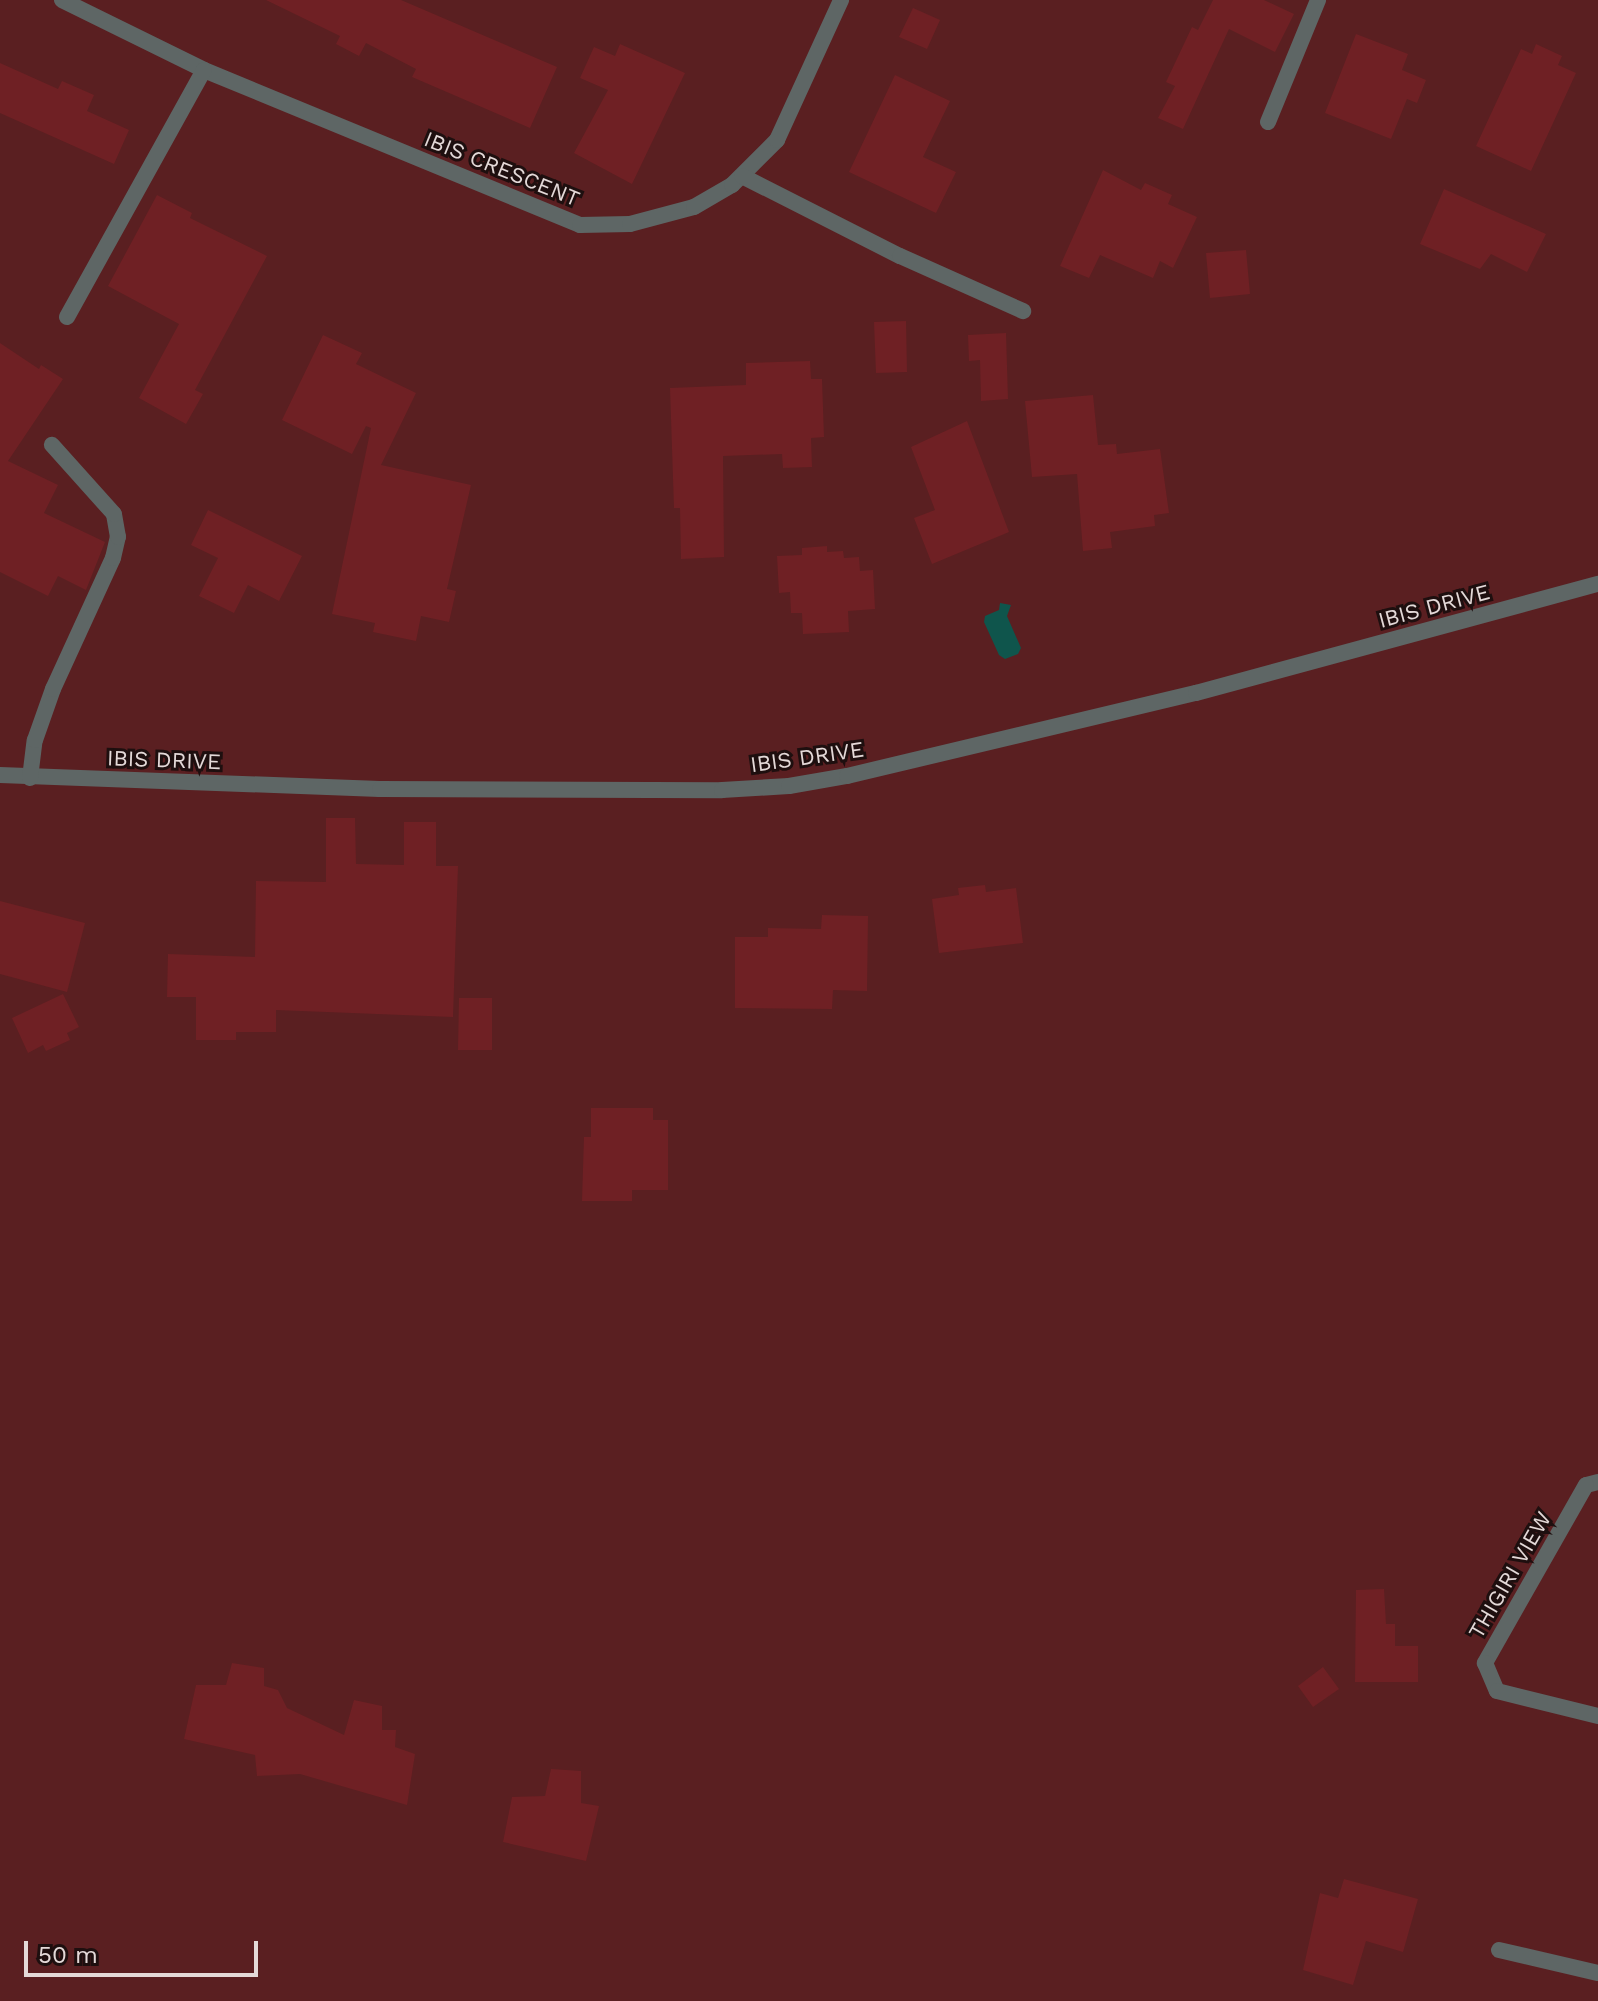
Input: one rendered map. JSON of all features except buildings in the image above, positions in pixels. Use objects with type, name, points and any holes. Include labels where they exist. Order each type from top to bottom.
[{"type":"street","name":"IBIS CRESCENT","points":[[62,0],[204,70],[580,225],[630,224],[694,207],[742,176],[777,140],[841,0]]},
{"type":"street","points":[[1268,122],[1318,0]]},
{"type":"street","points":[[67,317],[204,70]]},
{"type":"street","points":[[742,176],[900,256],[1023,311]]},
{"type":"street","points":[[30,778],[35,740],[44,714],[113,558],[118,537],[114,514],[52,445]]},
{"type":"street","name":"IBIS DRIVE","points":[[0,775],[395,789],[722,790],[789,786],[847,776],[1196,693],[1598,584]]},
{"type":"street","name":"THIGIRI VIEW","points":[[1598,1482],[1586,1485],[1485,1663],[1497,1691],[1598,1716]]},
{"type":"street","points":[[1499,1950],[1598,1973]]},
{"type":"shaded area","points":[[0,0],[1598,0],[1598,2001],[0,2001]]},
{"type":"water","points":[[1000,603],[1011,605],[1007,616],[1021,648],[1018,654],[1005,659],[999,655],[984,622],[985,616],[999,610]]}]
